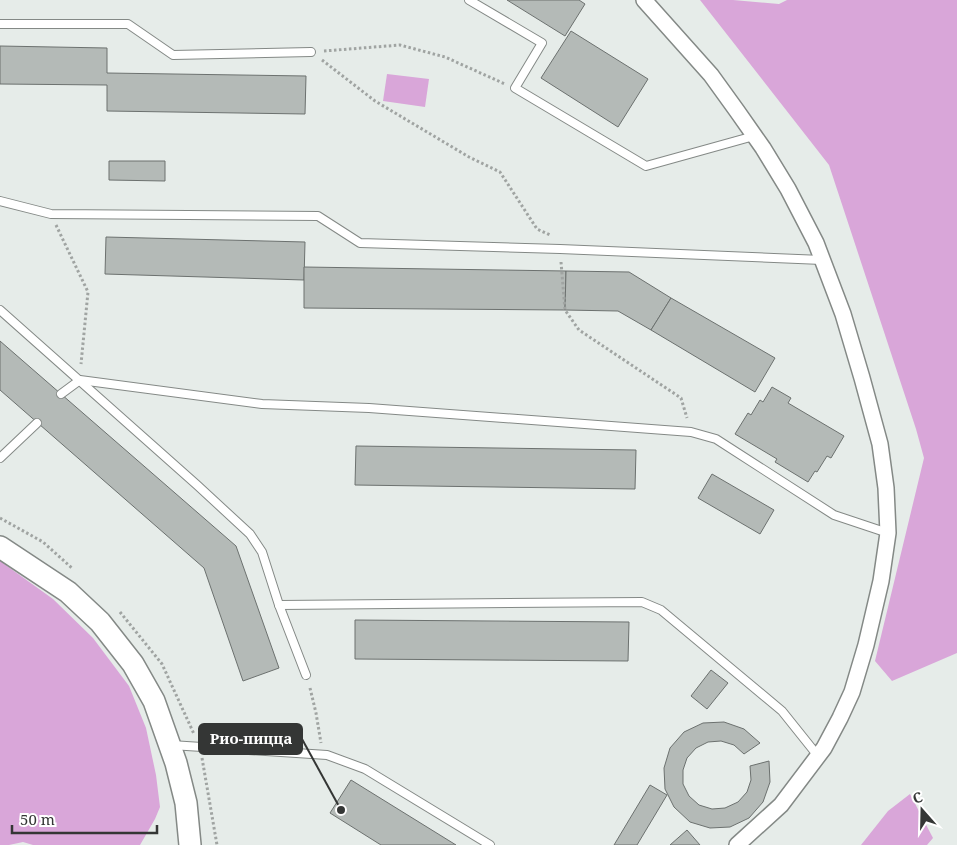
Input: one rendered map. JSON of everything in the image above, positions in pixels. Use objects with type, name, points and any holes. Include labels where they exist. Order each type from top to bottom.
[{"type":"street","points":[[644,0],[711,75],[788,189],[816,243],[843,314],[880,444],[886,488],[888,533],[880,582],[866,644],[852,692],[824,748],[818,756],[781,805],[737,845]]},
{"type":"street","points":[[0,547],[68,592],[100,622],[133,664],[154,701],[176,763],[186,803],[190,845]]},
{"type":"lane","points":[[469,0],[542,43],[515,88],[646,166],[754,136]]},
{"type":"lane","points":[[0,24],[128,24],[173,55],[311,52]]},
{"type":"lane","points":[[0,201],[51,214],[318,216],[360,243],[822,260]]},
{"type":"lane","points":[[0,310],[250,534],[262,552],[279,604],[307,677]]},
{"type":"lane","points":[[61,394],[80,380],[262,404],[369,408],[691,432],[716,439],[834,515],[888,533]]},
{"type":"lane","points":[[0,458],[37,423]]},
{"type":"lane","points":[[279,604],[642,602],[661,610],[782,711],[818,756]]},
{"type":"lane","points":[[170,745],[327,755],[366,769],[490,845]]},
{"type":"path","points":[[311,52],[400,45],[445,57],[515,88]]},
{"type":"path","points":[[311,52],[375,101],[469,158],[500,172],[537,229],[560,238],[565,310],[579,330],[681,398],[691,432]]},
{"type":"path","points":[[51,214],[88,292],[80,380]]},
{"type":"path","points":[[307,677],[316,713],[322,750]]},
{"type":"shaded area","points":[[700,0],[733,0],[779,4],[787,0],[957,0],[957,653],[892,681],[875,661],[924,458],[916,429],[829,165]]},
{"type":"shaded area","points":[[387,74],[429,79],[425,107],[383,101]]},
{"type":"shaded area","points":[[0,561],[53,599],[93,638],[129,686],[146,728],[156,775],[160,807],[140,845],[33,845],[23,842],[0,845]]},
{"type":"shaded area","points":[[910,794],[933,838],[927,845],[861,845],[888,811]]},
{"type":"building","points":[[507,0],[579,0],[585,4],[565,36]]},
{"type":"building","points":[[571,31],[648,79],[618,127],[541,78]]},
{"type":"building","points":[[0,46],[107,48],[107,73],[306,76],[305,114],[107,111],[107,85],[0,84]]},
{"type":"building","points":[[109,161],[165,161],[165,181],[109,180]]},
{"type":"building","points":[[106,237],[305,242],[304,280],[105,274]]},
{"type":"building","points":[[304,267],[566,271],[565,310],[304,308]]},
{"type":"building","points":[[566,271],[629,272],[671,298],[651,330],[618,311],[565,310]]},
{"type":"building","points":[[671,298],[775,358],[755,392],[651,330]]},
{"type":"building","points":[[0,341],[236,546],[279,668],[243,681],[204,568],[0,390]]},
{"type":"building","points":[[772,387],[791,398],[788,403],[844,436],[831,458],[827,456],[808,482],[775,462],[777,459],[735,434],[748,413],[751,415],[760,400],[763,402]]},
{"type":"building","points":[[356,446],[636,450],[635,489],[355,485]]},
{"type":"building","points":[[712,474],[774,510],[760,534],[698,498]]},
{"type":"building","points":[[355,620],[629,622],[628,661],[355,659]]},
{"type":"building","points":[[711,670],[728,683],[707,709],[691,696]]},
{"type":"building","points":[[724,722],[744,729],[760,743],[744,754],[734,745],[721,741],[708,742],[696,748],[687,758],[683,770],[683,784],[689,796],[699,805],[712,809],[725,808],[738,802],[747,792],[751,780],[750,766],[769,761],[770,782],[763,802],[749,818],[730,827],[710,828],[690,822],[674,807],[665,789],[664,768],[670,748],[684,732],[703,723]]},
{"type":"building","points":[[351,780],[456,845],[381,845],[330,813]]},
{"type":"building","points":[[650,785],[667,795],[637,845],[614,845]]},
{"type":"building","points":[[687,830],[700,845],[670,845]]},
{"type":"place","name":"Рио-пицца","points":[[341,810]]}]
